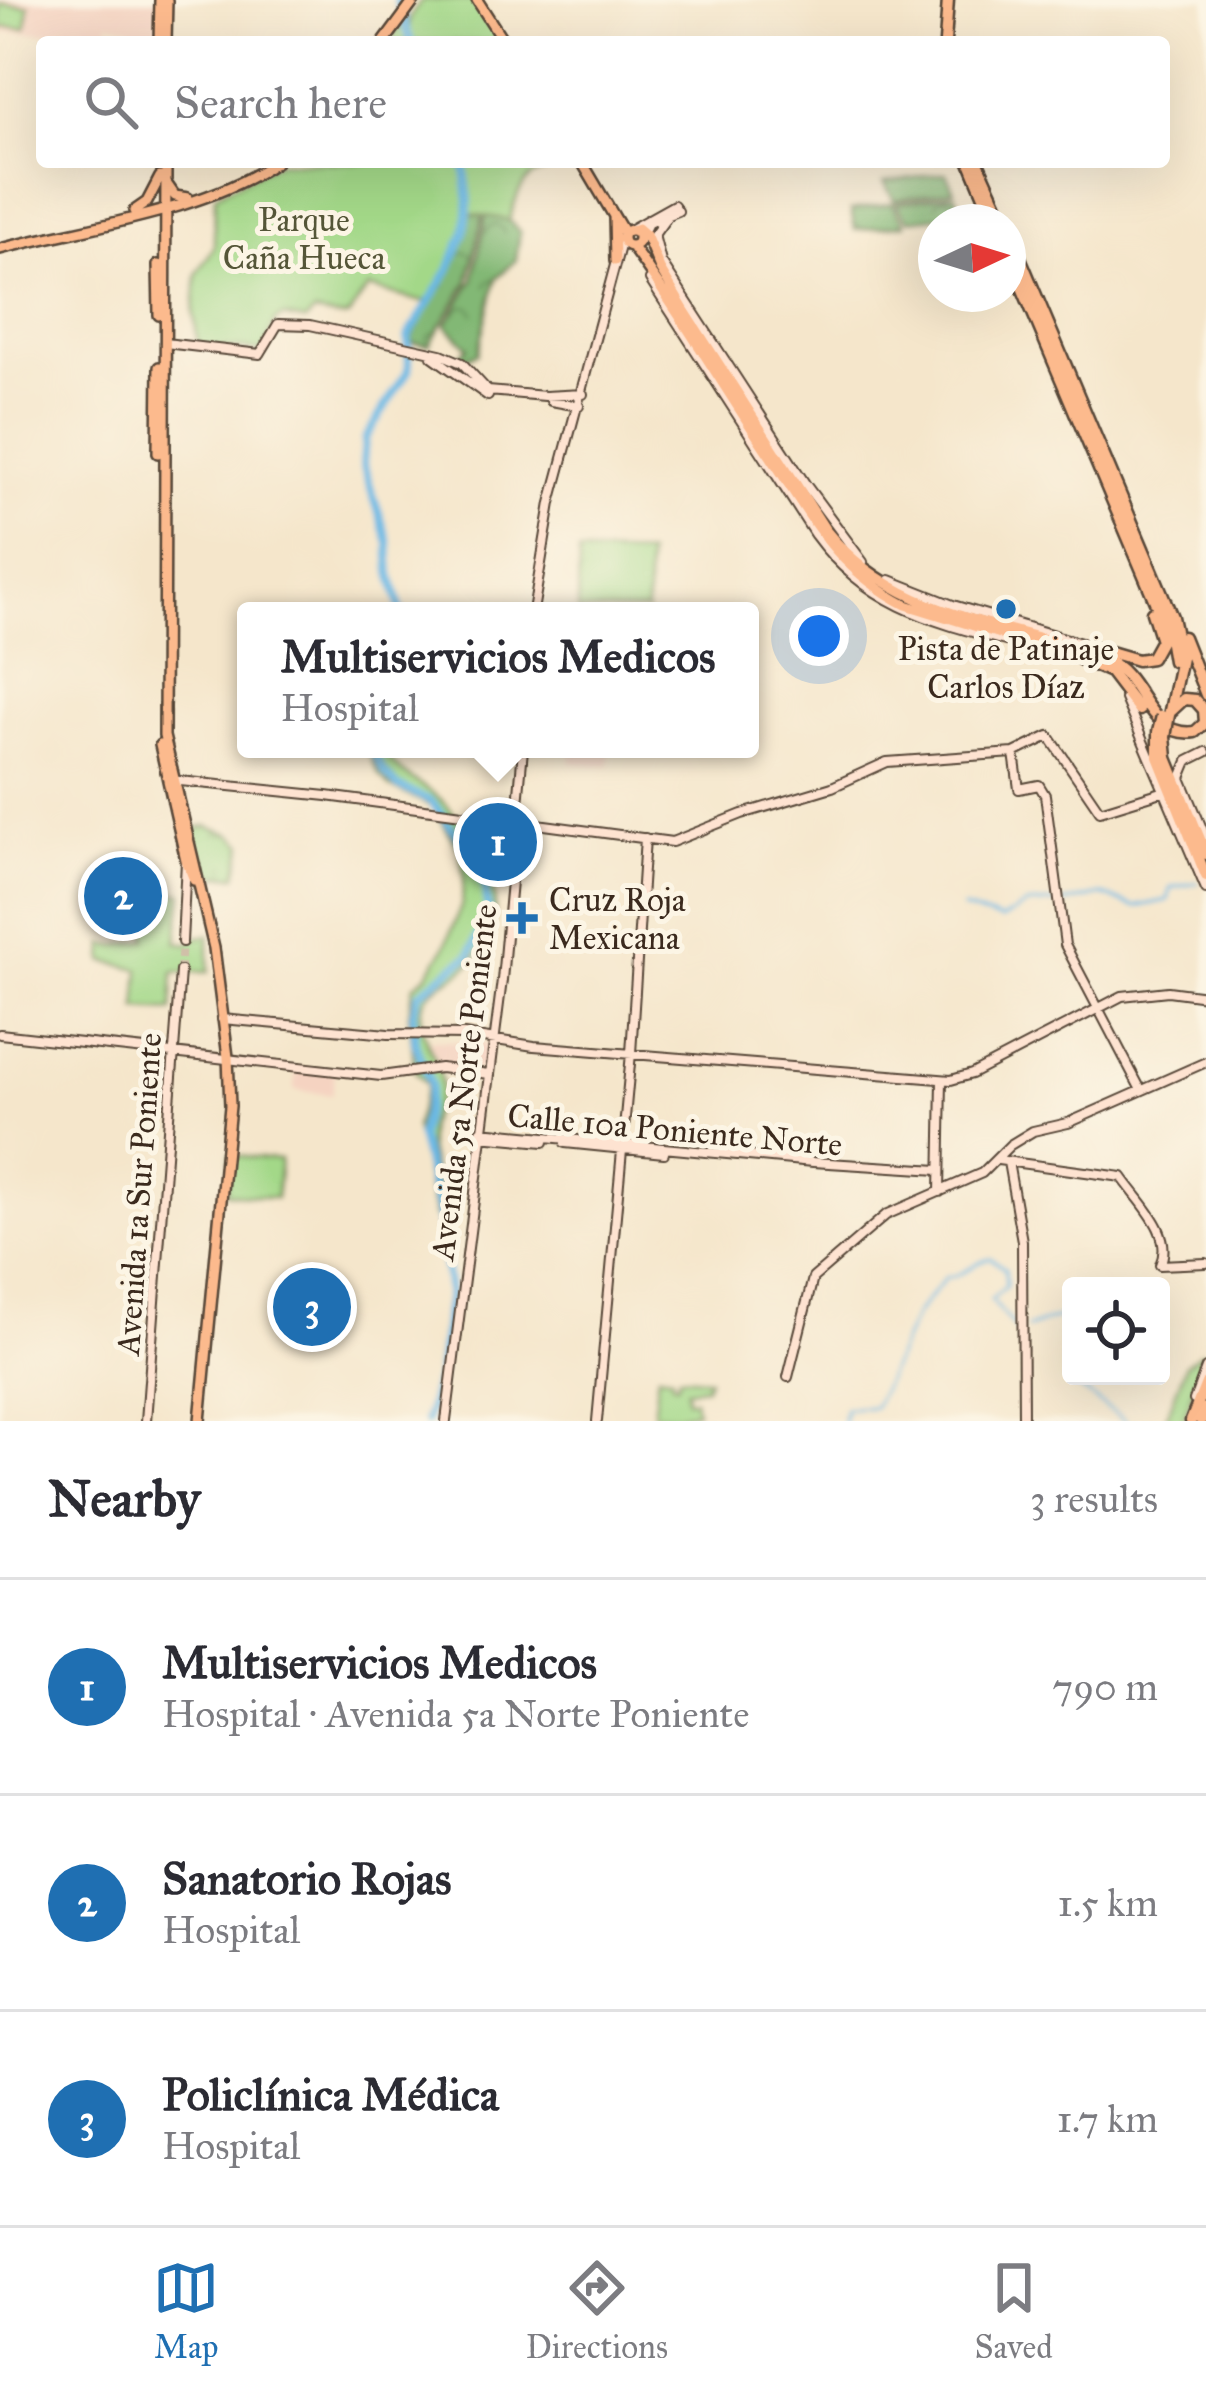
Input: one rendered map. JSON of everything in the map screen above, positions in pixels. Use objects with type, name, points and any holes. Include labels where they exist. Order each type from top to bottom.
[{"type":"highway","points":[[949,36],[951,0]]},
{"type":"highway","points":[[976,168],[988,204]]},
{"type":"highway","points":[[977,168],[995,204]]},
{"type":"highway","points":[[1026,284],[1205,689]]},
{"type":"highway","points":[[1036,307],[1173,650],[1167,716]]},
{"type":"highway","points":[[1091,646],[1142,661],[1158,650],[1160,634],[1136,557]]},
{"type":"highway","points":[[1172,617],[1181,658],[1158,758],[1206,877]]},
{"type":"highway","points":[[1067,645],[1117,667],[1147,710],[1175,730],[1196,732],[1204,723],[1204,710],[1196,700],[1179,702],[1167,716]]},
{"type":"highway","points":[[1080,658],[1110,672],[1145,717],[1179,739],[1196,739],[1206,731]]},
{"type":"highway","points":[[1161,735],[1206,854]]},
{"type":"highway","points":[[1188,846],[1206,877]]},
{"type":"highway","points":[[1189,1421],[1206,1383]]},
{"type":"highway","points":[[1201,1421],[1206,1408]]},
{"type":"main road","points":[[163,36],[164,0]]},
{"type":"main road","points":[[389,36],[416,0]]},
{"type":"main road","points":[[480,0],[503,36]]},
{"type":"main road","points":[[163,168],[159,736],[214,948],[230,1106],[200,1421]]},
{"type":"main road","points":[[0,246],[186,201],[262,168]]},
{"type":"main road","points":[[588,168],[632,238],[660,269],[832,550],[882,592],[929,613],[1020,636],[1091,646]]},
{"type":"main road","points":[[589,168],[670,304],[837,544],[866,572],[908,597],[957,610],[1080,658],[1103,673]]},
{"type":"main road","points":[[162,178],[172,194],[186,201]]},
{"type":"main road","points":[[135,213],[162,178]]},
{"type":"main road","points":[[186,201],[170,214],[162,231],[163,720],[186,860],[201,896]]},
{"type":"main road","points":[[613,211],[615,262]]},
{"type":"main road","points":[[135,213],[149,218],[162,231]]},
{"type":"main road","points":[[676,287],[685,310]]},
{"type":"main road","points":[[657,290],[670,304]]},
{"type":"main road","points":[[782,465],[780,478],[795,488]]},
{"type":"street","points":[[613,278],[632,238],[676,208],[656,229],[655,243],[676,287],[782,465]]},
{"type":"street","points":[[534,602],[542,538],[615,262],[648,224],[667,218]]},
{"type":"street","points":[[632,238],[657,290],[782,465]]},
{"type":"street","points":[[165,344],[260,354],[272,329],[286,322],[462,362],[488,391],[545,397],[583,394]]},
{"type":"street","points":[[425,351],[486,395],[579,406]]},
{"type":"street","points":[[795,488],[826,551],[878,597],[926,619],[1103,673],[1123,693],[1206,889]]},
{"type":"street","points":[[957,610],[1091,646]]},
{"type":"street","points":[[171,780],[672,842],[742,814],[832,787],[886,762],[1014,753],[1049,736],[1100,811],[1165,791]]},
{"type":"street","points":[[1206,752],[1188,760],[1181,778],[1206,838]]},
{"type":"street","points":[[1014,753],[1019,789],[1039,785],[1045,795],[1065,945],[1141,1090]]},
{"type":"street","name":"Avenida 5a Norte Poniente","points":[[446,1421],[494,1042],[522,758]]},
{"type":"street","points":[[597,1421],[631,1053],[645,838]]},
{"type":"street","points":[[182,942],[186,860]]},
{"type":"street","name":"Avenida 1a Sur Poniente","points":[[146,1421],[180,971]]},
{"type":"street","points":[[221,1019],[388,1034],[464,1035],[494,1042],[942,1080],[972,1074],[1122,996],[1168,992],[1206,996]]},
{"type":"street","points":[[0,1032],[385,1072],[429,1069],[489,1074]]},
{"type":"street","points":[[788,1377],[807,1291],[820,1268],[886,1215],[976,1176],[1010,1145],[1034,1131],[1068,1123],[1206,1062]]},
{"type":"street","points":[[940,1192],[942,1080]]},
{"type":"street","name":"Calle 10a Poniente Norte","points":[[481,1133],[844,1168],[939,1170]]},
{"type":"street","points":[[997,1160],[1122,1177],[1163,1234],[1166,1252],[1160,1264],[1206,1263]]},
{"type":"street","points":[[1008,1162],[1022,1241],[1023,1421]]},
{"type":"street","points":[[1189,1421],[1206,1368]]},
{"type":"shaded area","points":[[0,0],[158,0],[157,33],[132,32],[132,28],[109,23],[108,32],[0,33]]},
{"type":"shaded area","points":[[571,758],[610,758],[609,766],[571,763]]},
{"type":"shaded area","points":[[429,1040],[488,1044],[484,1070],[439,1064]]},
{"type":"shaded area","points":[[297,1068],[335,1072],[332,1095],[294,1090]]},
{"type":"green space","points":[[422,0],[475,0],[499,36],[393,36],[405,20],[409,28],[410,17]]},
{"type":"green space","points":[[0,4],[29,6],[26,28],[0,27]]},
{"type":"green space","name":"Parque Caña Hueca","points":[[267,168],[559,168],[525,183],[509,220],[468,213],[455,257],[431,301],[369,288],[347,317],[314,313],[305,321],[283,317],[275,321],[263,351],[198,345],[197,274],[214,247],[215,195]]},
{"type":"green space","points":[[946,173],[954,190],[894,200],[884,182]]},
{"type":"green space","points":[[955,194],[960,204],[918,204],[918,219],[908,220],[896,203]]},
{"type":"green space","points":[[892,203],[905,224],[855,230],[851,210]]},
{"type":"green space","points":[[468,212],[483,215],[468,282],[429,345],[409,342],[455,257]]},
{"type":"green space","points":[[486,216],[509,220],[520,232],[516,260],[496,279],[478,353],[463,359],[458,356],[468,347],[446,325],[473,280]]},
{"type":"green space","points":[[579,553],[647,555],[647,602],[578,602]]},
{"type":"green space","points":[[371,758],[389,758],[438,797],[470,836],[494,894],[494,919],[479,953],[433,990],[422,1007],[422,1027],[441,1085],[429,1123],[429,1152],[448,1218],[435,1217],[415,1126],[427,1085],[415,1071],[409,1014],[414,985],[444,949],[462,904],[460,850],[432,806],[390,787]]},
{"type":"green space","points":[[207,826],[232,834],[244,844],[237,875],[198,876],[186,829]]},
{"type":"green space","points":[[156,892],[183,893],[177,942],[189,944],[209,935],[209,972],[174,972],[172,1011],[137,1009],[140,969],[104,961],[105,944],[147,940],[143,900]]},
{"type":"green space","points":[[230,1155],[280,1160],[276,1198],[227,1193]]},
{"type":"green space","points":[[1201,1352],[1205,1355],[1183,1421],[1165,1421],[1186,1364]]},
{"type":"green space","points":[[658,1374],[672,1376],[672,1383],[677,1384],[679,1376],[708,1378],[705,1387],[686,1389],[696,1411],[653,1413]]},
{"type":"waterway","points":[[397,0],[409,36]]},
{"type":"waterway","points":[[399,602],[389,543],[363,464],[365,439],[409,369],[408,337],[449,270],[465,232],[469,201],[465,168]]},
{"type":"waterway","points":[[377,758],[397,786],[431,801],[466,846],[485,888],[488,911],[470,955],[419,993],[413,1013],[415,1042],[431,1085],[419,1136],[439,1215],[449,1294],[438,1376],[426,1421]]},
{"type":"waterway","points":[[1064,903],[1102,895],[1135,907],[1168,900],[1171,888],[1197,883]]},
{"type":"waterway","points":[[963,909],[1001,920],[1026,905],[1054,903]]},
{"type":"waterway","points":[[843,1421],[845,1408],[874,1407],[915,1315],[946,1277],[991,1258],[1005,1269],[1006,1286],[991,1300],[1018,1331]]},
{"type":"waterway","points":[[1027,1328],[1062,1317]]},
{"type":"waterway","points":[[1076,1385],[1126,1421]]},
{"type":"tunnel","points":[[180,971],[182,942]]},
{"type":"place","name":"Pista de Patinaje Carlos Díaz","points":[[1006,609]]},
{"type":"place","name":"Multiservicios Medicos","points":[[498,842]]},
{"type":"place","name":"Sanatorio Rojas","points":[[123,896]]},
{"type":"place","name":"Cruz Roja Mexicana","points":[[522,918]]},
{"type":"place","name":"Policlínica Médica","points":[[312,1307]]}]
